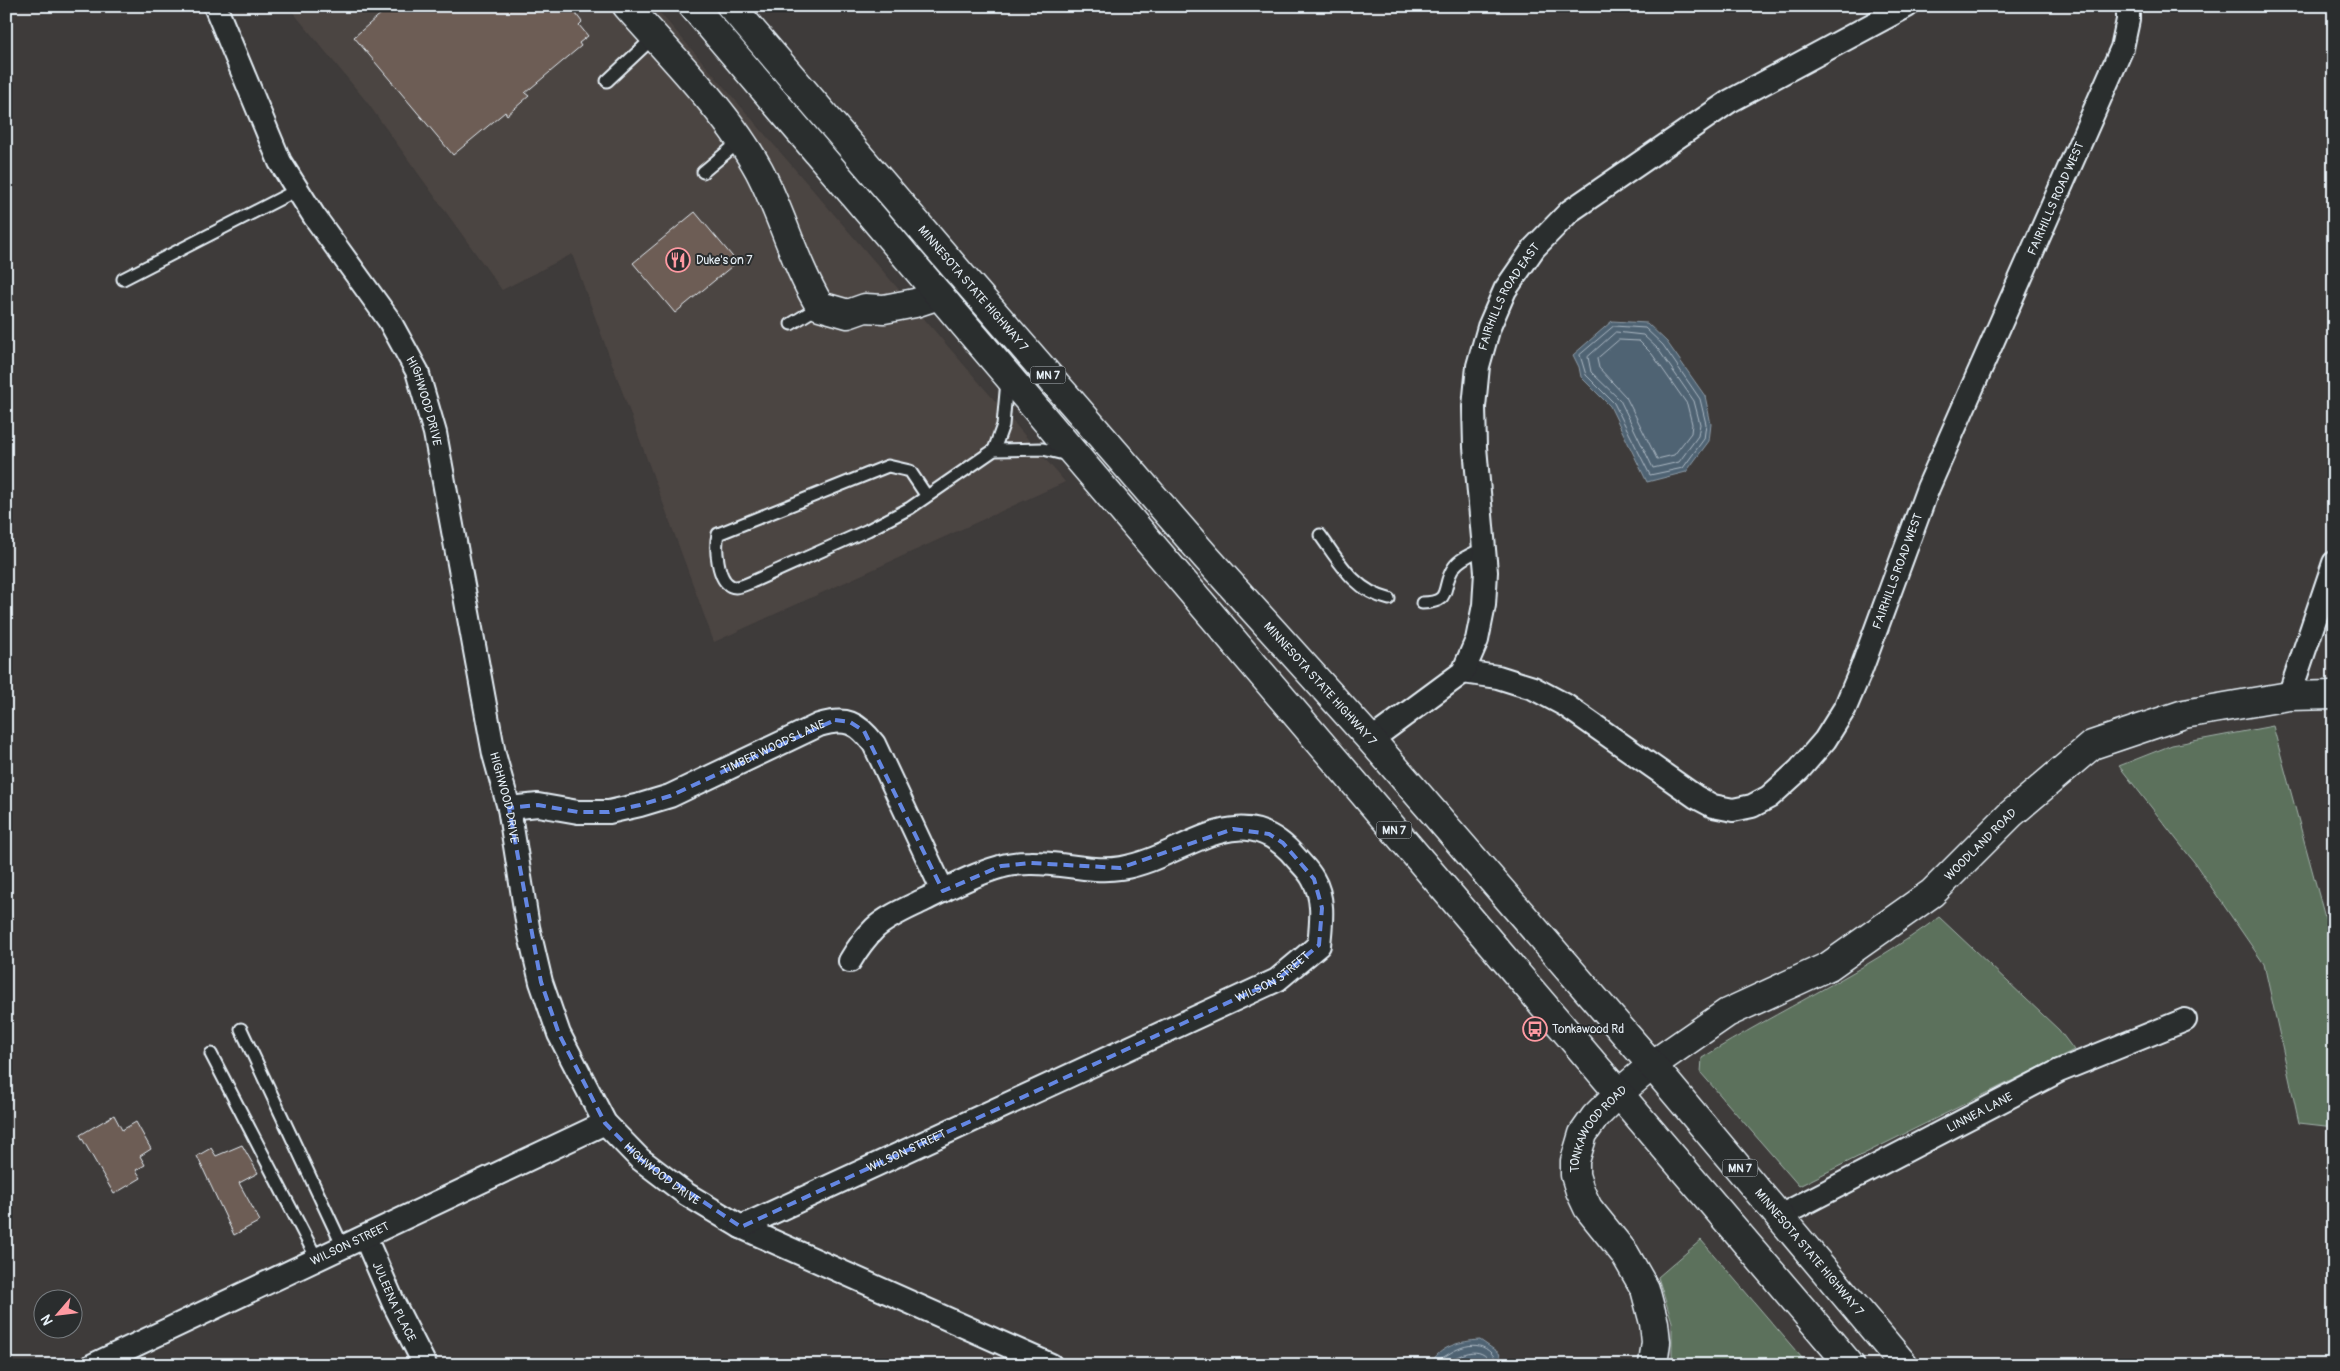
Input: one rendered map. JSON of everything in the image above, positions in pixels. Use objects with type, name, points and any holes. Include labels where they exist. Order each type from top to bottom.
[{"type":"main road","points":[[627,6],[730,125],[759,171],[806,284],[820,306],[848,314],[865,308],[884,309],[915,303],[939,295]]},
{"type":"main road","name":"MN 7","points":[[693,6],[1850,1365]]},
{"type":"main road","name":"MINNESOTA STATE HIGHWAY 7","points":[[731,6],[1205,556],[1371,740],[1652,1065],[1904,1365]]},
{"type":"main road","name":"WOODLAND ROAD","points":[[1652,1065],[1727,1013],[1829,966],[1932,893],[2010,814],[2092,745],[2184,714],[2289,696],[2334,695]]},
{"type":"main road","name":"TONKAWOOD ROAD","points":[[1652,1065],[1618,1094],[1596,1117],[1583,1134],[1575,1161],[1580,1191],[1588,1208],[1625,1254],[1644,1289],[1654,1323],[1656,1342],[1653,1365]]},
{"type":"street","name":"HIGHWOOD DRIVE","points":[[215,6],[280,162],[314,216],[389,320],[417,371],[436,433],[494,754],[509,808],[528,927],[541,982],[558,1034],[605,1123],[640,1159],[686,1194],[741,1227],[1051,1365]]},
{"type":"street","name":"FAIRHILLS ROAD EAST","points":[[1371,740],[1463,672],[1477,640],[1484,605],[1484,548],[1474,407],[1478,366],[1489,327],[1505,290],[1534,248],[1570,211],[1730,101],[1907,6]]},
{"type":"street","name":"FAIRHILLS ROAD WEST","points":[[1463,672],[1498,678],[1533,688],[1565,705],[1696,797],[1713,806],[1732,810],[1752,806],[1769,797],[1799,770],[1825,740],[1848,700],[1928,488],[2122,48],[2128,20],[2128,6]]},
{"type":"street","points":[[2289,696],[2334,563]]},
{"type":"street","name":"TIMBER WOODS LANE","points":[[509,808],[538,805],[578,812],[609,812],[640,805],[670,796],[818,725],[835,720],[850,722],[864,731],[874,744],[943,891]]},
{"type":"street","name":"WILSON STREET","points":[[741,1227],[1277,980],[1319,945],[1322,908],[1314,879],[1283,843],[1269,834],[1252,829],[1233,829],[1204,836],[1150,861],[1120,868],[1091,870],[1031,863],[1002,866],[943,891],[895,915],[876,927],[861,943],[850,961]]},
{"type":"street","name":"LINNEA LANE","points":[[1780,1216],[2059,1070],[2184,1020]]},
{"type":"street","name":"WILSON STREET","points":[[93,1365],[605,1123]]},
{"type":"street","name":"JULEENA PLACE","points":[[365,1237],[394,1304],[425,1365]]},
{"type":"lane","points":[[607,81],[654,37]]},
{"type":"lane","points":[[703,172],[740,141]]},
{"type":"lane","points":[[123,278],[298,190]]},
{"type":"lane","points":[[791,324],[820,306]]},
{"type":"lane","points":[[994,450],[1004,425],[1008,376]]},
{"type":"lane","points":[[926,495],[910,470],[888,466],[718,534],[716,544],[719,566],[725,581],[731,586],[754,582],[868,530],[910,508],[926,495],[994,450],[1043,449],[1077,457]]},
{"type":"lane","points":[[1320,534],[1351,578],[1360,587],[1376,596],[1389,599]]},
{"type":"lane","points":[[1422,603],[1438,601],[1444,596],[1455,566],[1484,548]]},
{"type":"lane","points":[[241,1029],[343,1247]]},
{"type":"lane","points":[[211,1054],[317,1259]]},
{"type":"highlighted area","points":[[835,720],[850,722],[864,731],[943,891],[1001,866],[1031,863],[1120,868],[1233,829],[1269,834],[1283,843],[1314,879],[1322,908],[1319,945],[1277,980],[741,1227],[640,1159],[605,1123],[559,1034],[541,982],[509,808],[538,805],[578,812],[609,812],[640,805],[670,796]]},
{"type":"shaded area","points":[[288,6],[654,6],[1065,482],[714,642],[572,254],[502,290],[367,102]]},
{"type":"green space","points":[[2273,726],[2334,951],[2334,1127],[2299,1123],[2264,964],[2194,862],[2119,766],[2172,745]]},
{"type":"green space","points":[[1939,917],[2059,1030],[2074,1050],[1799,1186],[1701,1073],[1702,1058],[1852,973],[1911,937]]},
{"type":"green space","points":[[1701,1240],[1808,1365],[1672,1365],[1672,1322],[1658,1277]]},
{"type":"water","points":[[1612,321],[1647,323],[1667,342],[1705,396],[1711,424],[1709,441],[1686,472],[1647,482],[1610,406],[1581,377],[1579,367],[1573,355]]},
{"type":"water","points":[[1480,1340],[1499,1353],[1504,1365],[1430,1365],[1439,1353],[1451,1346],[1458,1343]]},
{"type":"building","points":[[390,6],[570,6],[582,22],[579,25],[588,36],[579,43],[581,46],[525,93],[529,96],[507,115],[505,112],[453,155],[354,37]]},
{"type":"building","points":[[695,212],[737,262],[675,313],[633,263]]},
{"type":"building","points":[[114,1115],[122,1130],[136,1122],[151,1149],[140,1156],[145,1165],[136,1170],[141,1178],[114,1194],[80,1135]]},
{"type":"building","points":[[242,1145],[258,1173],[239,1183],[260,1221],[234,1235],[197,1156],[211,1148],[216,1156]]},
{"type":"place","name":"Duke's on 7","points":[[678,260]]},
{"type":"place","name":"Tonkawood Rd","points":[[1535,1029]]}]
